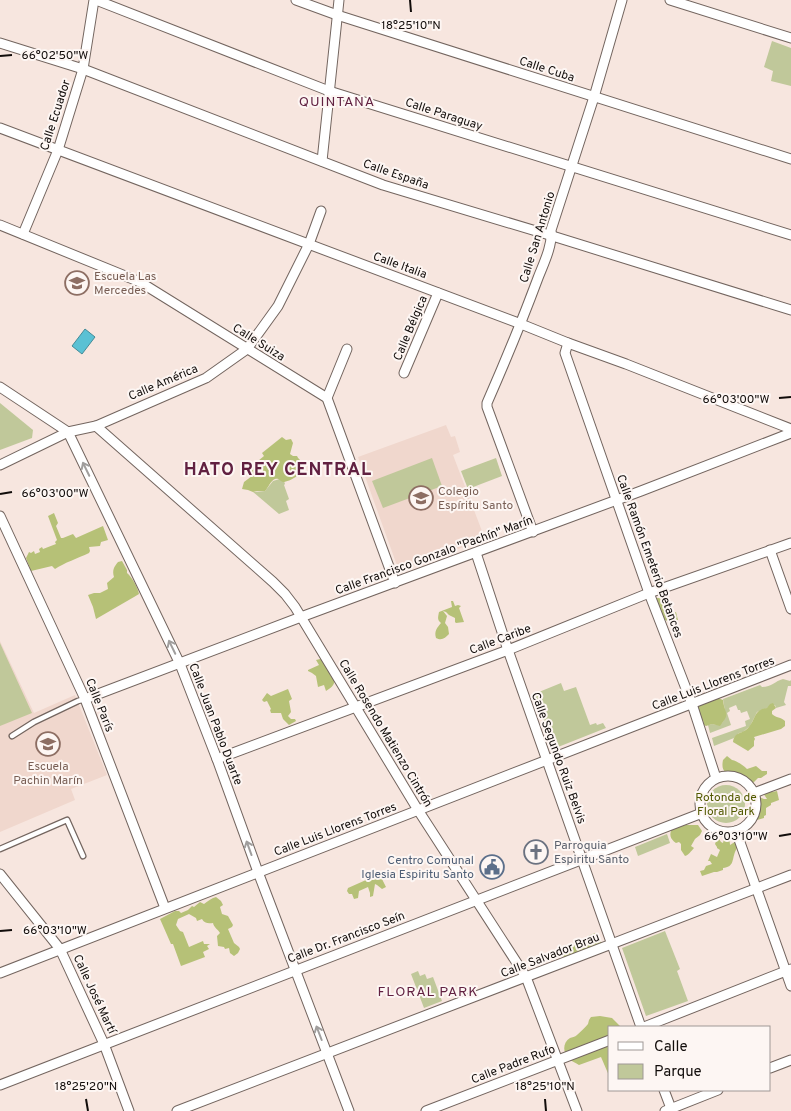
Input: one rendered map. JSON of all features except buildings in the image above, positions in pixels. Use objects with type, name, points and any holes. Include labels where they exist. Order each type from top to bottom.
[{"type":"street","name":"Calle Ecuador","points":[[24,234],[58,150],[83,69],[95,0]]},
{"type":"street","name":"Calle Paraguay","points":[[95,0],[329,91],[571,168],[791,235]]},
{"type":"street","name":"Calle Cuba","points":[[296,0],[594,97],[791,158]]},
{"type":"street","points":[[322,161],[339,0]]},
{"type":"street","name":"Calle San Antonio","points":[[533,532],[487,403],[521,324],[546,258],[552,236],[551,230],[594,97],[622,0]]},
{"type":"street","points":[[674,1],[791,38]]},
{"type":"street","name":"Calle España","points":[[0,43],[83,69],[383,185],[791,310]]},
{"type":"street","name":"Calle Italia","points":[[0,128],[521,324],[791,429]]},
{"type":"street","name":"Calle América","points":[[0,464],[68,432],[96,426],[206,378],[246,349],[278,306],[309,244],[321,211]]},
{"type":"street","name":"Calle Suiza","points":[[0,225],[140,282],[327,398]]},
{"type":"street","name":"Calle Bélgica","points":[[404,373],[438,293]]},
{"type":"street","name":"Calle Ramón Emeterio Betances","points":[[568,343],[565,353],[649,593],[692,704],[716,778]]},
{"type":"street","points":[[347,349],[327,398],[394,583]]},
{"type":"street","points":[[0,387],[68,432]]},
{"type":"street","name":"Calle Rosendo Matienzo Cintrón","points":[[96,426],[274,582],[285,594],[301,617],[418,810],[526,978],[577,1111]]},
{"type":"street","name":"Calle Juan Pablo Duarte","points":[[68,432],[180,664],[349,1111]]},
{"type":"street","name":"Calle Francisco Gonzalo \"Pachín\" Marín","points":[[85,699],[533,532],[791,433]]},
{"type":"street","name":"Calle París","points":[[0,516],[85,699],[165,908]]},
{"type":"street","name":"Calle Caribe","points":[[217,759],[508,650],[649,593],[791,543]]},
{"type":"street","points":[[770,550],[791,609]]},
{"type":"street","name":"Calle Segundo Ruiz Belvis","points":[[476,553],[508,650],[643,1026]]},
{"type":"street","name":"Calle Luis Llorens Torres","points":[[0,973],[791,665]]},
{"type":"street","points":[[725,775],[743,779],[750,785],[754,793],[756,810],[752,819],[747,826],[736,831],[721,831],[713,828],[706,821],[702,813],[700,805],[704,789],[709,782],[716,778],[725,775]]},
{"type":"street","points":[[754,793],[791,779]]},
{"type":"street","name":"Calle Dr. Francisco Seín","points":[[0,1085],[702,813]]},
{"type":"street","points":[[736,831],[756,889],[788,970],[791,986]]},
{"type":"street","name":"Calle José Martí","points":[[0,874],[60,949],[104,1044],[129,1111]]},
{"type":"street","name":"Calle Salvador Brau","points":[[178,1111],[791,875]]},
{"type":"street","points":[[646,1026],[788,970]]},
{"type":"street","name":"Calle Padre Rufo","points":[[426,1111],[608,1041]]},
{"type":"street","points":[[771,1068],[791,1060]]},
{"type":"street","points":[[664,1091],[669,1110],[716,1091]]},
{"type":"lane","points":[[12,736],[34,722],[85,699]]},
{"type":"lane","points":[[0,849],[67,820],[83,856]]},
{"type":"shaded area","name":"Colegio Espíritu Santo","points":[[446,425],[451,437],[455,436],[460,452],[453,455],[485,539],[399,571],[358,457]]},
{"type":"shaded area","name":"Escuela Pachin Marín","points":[[0,641],[34,713],[75,695],[107,775],[71,789],[75,800],[0,832]]},
{"type":"green space","points":[[772,41],[791,48],[791,86],[771,81],[773,71],[764,67]]},
{"type":"green space","points":[[0,403],[33,430],[32,438],[0,450]]},
{"type":"green space","points":[[282,437],[286,440],[291,439],[293,443],[290,454],[297,456],[303,463],[302,471],[296,477],[286,482],[275,479],[265,491],[253,492],[242,489],[244,482],[252,476],[247,470],[264,456],[262,453]]},
{"type":"green space","points":[[432,458],[442,486],[383,508],[372,481]]},
{"type":"green space","points":[[496,458],[502,476],[468,489],[461,471]]},
{"type":"green space","points":[[283,478],[289,499],[286,501],[289,510],[279,514],[253,492],[265,491],[273,481]]},
{"type":"green space","points":[[54,513],[58,523],[56,526],[61,538],[73,534],[76,538],[103,526],[108,540],[101,542],[100,546],[89,547],[89,553],[55,569],[52,566],[31,571],[26,558],[29,552],[34,551],[35,554],[40,552],[39,549],[42,547],[43,549],[56,544],[57,540],[48,516]]},
{"type":"green space","points":[[122,561],[139,594],[96,619],[88,595],[100,593],[108,589],[107,583],[114,577],[114,567],[118,562]]},
{"type":"green space","points":[[664,596],[672,614],[676,612],[678,620],[671,623],[656,616],[651,611],[649,602],[653,598]]},
{"type":"green space","points":[[451,601],[453,601],[455,606],[461,606],[459,608],[464,622],[456,623],[455,618],[443,611],[447,616],[445,623],[449,634],[443,639],[438,639],[435,633],[441,623],[438,620],[439,612],[452,607]]},
{"type":"green space","points":[[0,643],[32,713],[0,726]]},
{"type":"green space","points":[[323,659],[330,669],[330,675],[334,678],[333,686],[326,691],[324,685],[318,687],[316,676],[308,671],[319,665],[316,660]]},
{"type":"green space","points":[[783,679],[791,680],[791,686],[788,686],[784,702],[786,705],[776,708],[775,705],[757,712],[750,726],[743,732],[714,746],[712,738],[746,726],[745,721],[750,719],[747,711],[741,713],[736,705],[729,708],[730,711],[727,713],[731,725],[710,733],[708,725],[717,725],[723,722],[725,711],[723,699],[760,685],[762,687],[768,686]]},
{"type":"green space","points":[[561,683],[564,691],[576,687],[590,725],[603,723],[606,728],[553,749],[534,694]]},
{"type":"green space","points":[[288,689],[292,699],[289,701],[291,712],[288,716],[296,721],[289,725],[283,719],[281,713],[271,713],[267,701],[264,702],[262,700],[267,693],[271,696]]},
{"type":"green space","points":[[718,698],[723,700],[726,716],[720,726],[712,724],[706,726],[697,708],[699,703]]},
{"type":"green space","points":[[773,703],[776,708],[772,711],[772,714],[785,721],[785,726],[754,737],[754,746],[748,751],[733,742],[737,735],[751,725],[759,711]]},
{"type":"green space","points":[[727,756],[747,769],[756,766],[762,771],[767,771],[767,774],[758,778],[749,787],[733,778],[730,774],[731,771],[726,772],[724,770],[723,760]]},
{"type":"green space","name":"Rotonda de Floral Park","points":[[726,785],[739,791],[745,804],[739,817],[726,823],[713,817],[707,804],[713,791]]},
{"type":"green space","points":[[767,789],[772,792],[777,791],[779,800],[771,803],[766,808],[764,818],[757,820],[751,815],[752,810],[759,809],[759,797],[767,799],[763,793]]},
{"type":"green space","points":[[686,825],[698,825],[702,831],[691,846],[694,848],[685,856],[681,850],[681,844],[679,842],[676,843],[670,835],[672,829]]},
{"type":"green space","points":[[667,834],[670,843],[638,856],[635,847]]},
{"type":"green space","points":[[729,835],[730,845],[738,840],[731,865],[723,868],[723,870],[702,876],[700,871],[712,864],[708,861],[711,854],[717,857],[720,850],[715,844],[717,839],[723,843],[724,839]]},
{"type":"green space","points":[[379,873],[386,887],[382,889],[375,884],[373,896],[370,897],[368,887],[359,891],[358,898],[354,899],[352,894],[349,894],[347,891],[348,888],[366,880],[365,877],[372,875],[373,879],[375,879],[376,874]]},
{"type":"green space","points":[[216,897],[223,905],[220,907],[222,914],[228,916],[233,925],[228,929],[234,943],[240,949],[238,953],[234,956],[230,953],[229,948],[225,949],[218,946],[217,936],[220,933],[213,923],[206,923],[202,919],[197,921],[196,918],[189,914],[178,919],[176,925],[183,932],[189,947],[203,941],[204,944],[210,944],[207,946],[209,949],[203,952],[205,957],[181,966],[173,944],[171,944],[160,919],[175,911],[181,913],[200,902],[204,904]]},
{"type":"green space","points":[[665,931],[680,969],[677,971],[688,1001],[646,1016],[622,948]]},
{"type":"green space","points":[[597,933],[595,940],[600,941],[602,945],[588,954],[583,950],[576,953],[574,957],[565,958],[562,956],[564,950]]},
{"type":"green space","points":[[418,971],[420,976],[425,974],[427,979],[433,977],[442,1001],[424,1008],[411,974]]},
{"type":"green space","points":[[591,1017],[612,1018],[620,1026],[608,1026],[608,1073],[601,1057],[579,1065],[567,1057],[565,1051],[567,1040],[576,1036],[588,1024]]},
{"type":"water","points":[[85,329],[95,337],[82,354],[72,346]]},
{"type":"place","name":"Escuela Las Mercedes","points":[[77,283]]},
{"type":"place","name":"Colegio Espíritu Santo","points":[[421,498]]},
{"type":"place","name":"Escuela Pachin Marín","points":[[48,744]]},
{"type":"place","name":"Parroquia Espiritu Santo","points":[[536,852]]},
{"type":"place","name":"Centro Comunal Iglesia Espiritu Santo","points":[[492,867]]},
{"type":"district","name":"QUINTANA","points":[[337,101]]},
{"type":"district","name":"HATO REY CENTRAL","points":[[278,469]]},
{"type":"district","name":"FLORAL PARK","points":[[428,991]]}]
